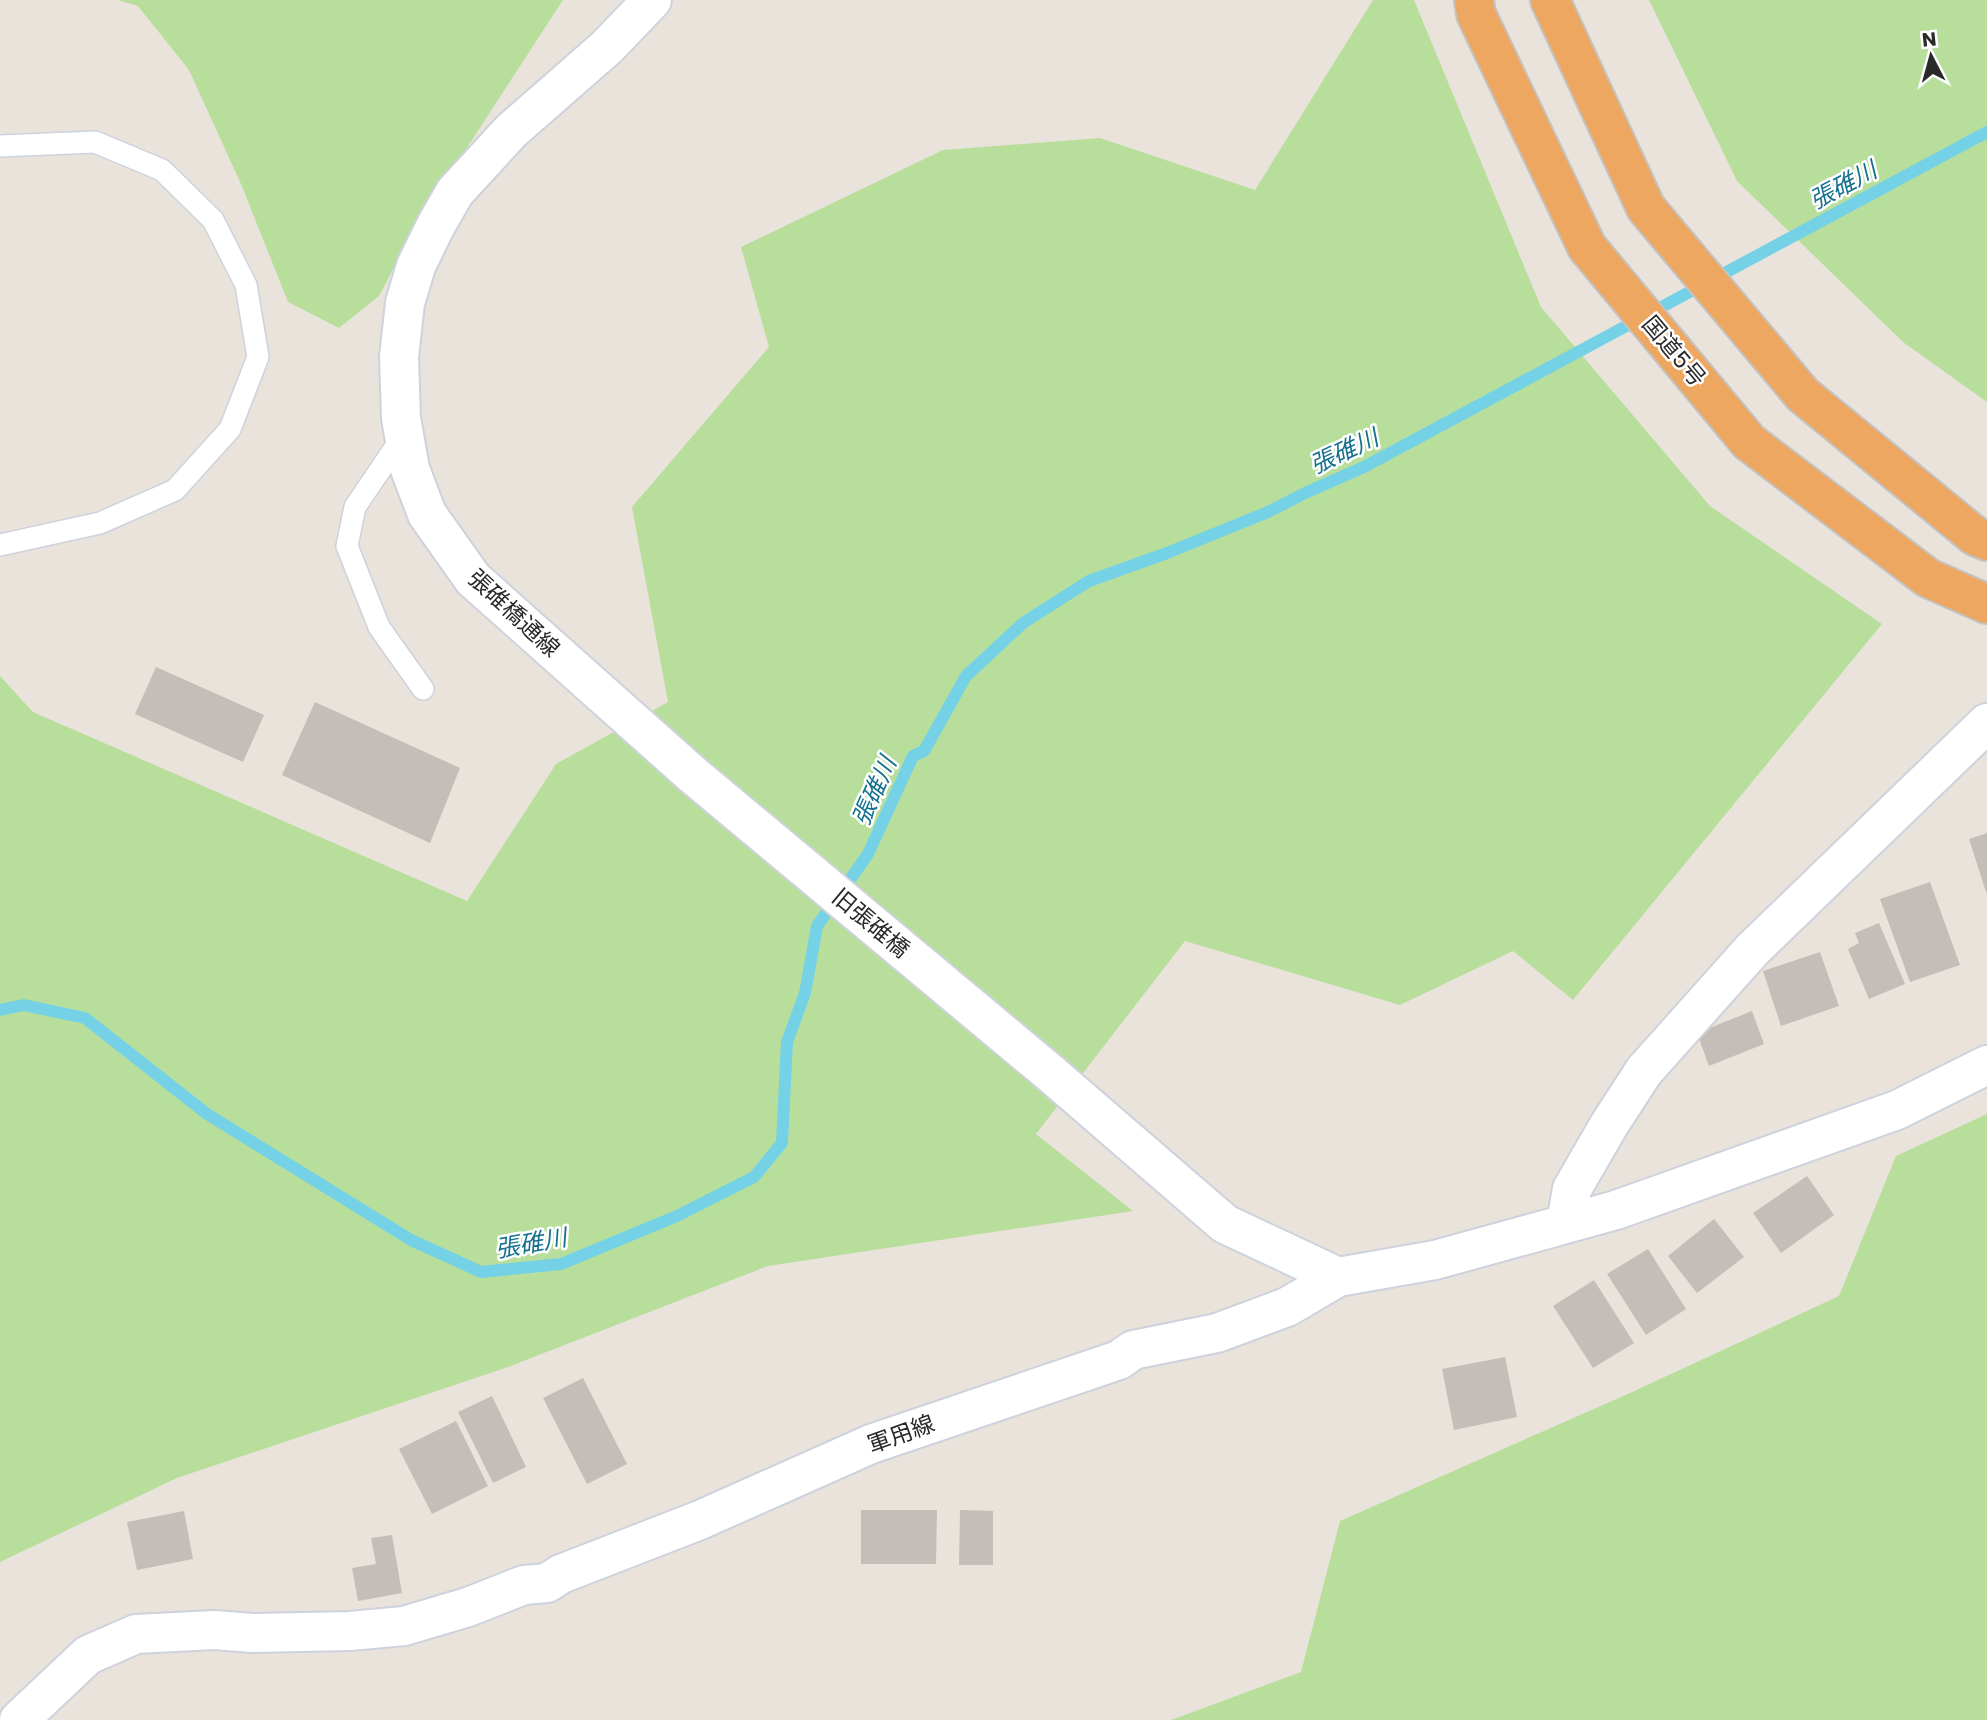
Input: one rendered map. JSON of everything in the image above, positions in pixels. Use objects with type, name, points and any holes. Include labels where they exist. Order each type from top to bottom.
[{"type":"highway","name":"国道5号","points":[[1474,0],[1476,15],[1587,247],[1749,442],[1928,578],[1987,604]]},
{"type":"highway","points":[[1550,0],[1646,208],[1802,395],[1975,536],[1987,541]]},
{"type":"street","name":"張碓橋通線","points":[[652,0],[607,47],[511,131],[455,192],[416,266],[405,303],[399,358],[401,418],[410,469],[427,514],[473,579],[693,775]]},
{"type":"street","points":[[1566,1223],[1572,1189],[1644,1070],[1752,950],[1987,723]]},
{"type":"street","name":"旧張碓橋","points":[[693,775],[1049,1072],[1225,1224],[1338,1277]]},
{"type":"street","points":[[1338,1277],[1435,1260],[1616,1210],[1898,1110],[1987,1065]]},
{"type":"street","name":"軍用線","points":[[19,1720],[88,1655],[136,1634],[214,1630],[253,1633],[350,1631],[404,1626],[468,1607],[524,1585],[547,1583],[561,1574],[700,1520],[871,1444],[1119,1360],[1133,1350],[1217,1333],[1287,1307],[1338,1277]]},
{"type":"lane","points":[[0,146],[95,142],[162,170],[213,220],[246,285],[258,357],[230,429],[175,490],[100,523],[0,545]]},
{"type":"lane","points":[[404,434],[355,507],[346,546],[379,626],[423,689]]},
{"type":"green space","points":[[118,0],[563,0],[418,223],[379,296],[339,328],[288,302],[241,184],[189,70],[138,6]]},
{"type":"green space","points":[[1373,0],[1414,0],[1541,307],[1710,506],[1882,624],[1573,1000],[1513,951],[1400,1005],[1185,941],[1036,1134],[1133,1211],[768,1266],[508,1367],[177,1478],[0,1562],[0,676],[33,712],[467,901],[556,764],[668,702],[632,507],[769,347],[741,247],[943,150],[1100,138],[1255,190]]},
{"type":"green space","points":[[1649,0],[1987,0],[1987,402],[1903,342],[1737,181]]},
{"type":"green space","points":[[1987,1114],[1987,1720],[1171,1720],[1301,1672],[1340,1521],[1630,1393],[1839,1296],[1896,1156]]},
{"type":"building","points":[[156,667],[264,715],[243,762],[135,714]]},
{"type":"building","points":[[315,702],[460,768],[430,843],[282,775]]},
{"type":"building","points":[[1987,833],[1987,892],[1986,892],[1969,839]]},
{"type":"building","points":[[1930,882],[1960,965],[1910,982],[1880,899]]},
{"type":"building","points":[[1879,923],[1905,984],[1869,999],[1848,949],[1859,943],[1855,933]]},
{"type":"building","points":[[1820,952],[1839,1006],[1781,1026],[1763,971]]},
{"type":"building","points":[[1752,1011],[1764,1044],[1709,1066],[1697,1033]]},
{"type":"building","points":[[1807,1176],[1834,1215],[1781,1253],[1753,1213]]},
{"type":"building","points":[[1714,1219],[1744,1257],[1697,1293],[1668,1256]]},
{"type":"building","points":[[1648,1249],[1686,1309],[1646,1335],[1607,1274]]},
{"type":"building","points":[[1594,1280],[1634,1343],[1593,1368],[1553,1306]]},
{"type":"building","points":[[1505,1357],[1517,1417],[1454,1430],[1442,1369]]},
{"type":"building","points":[[583,1378],[627,1464],[587,1484],[543,1398]]},
{"type":"building","points":[[492,1396],[526,1467],[493,1483],[458,1412]]},
{"type":"building","points":[[456,1421],[488,1486],[432,1514],[399,1449]]},
{"type":"building","points":[[861,1510],[937,1510],[936,1564],[861,1564]]},
{"type":"building","points":[[960,1510],[993,1511],[993,1565],[959,1565]]},
{"type":"building","points":[[184,1511],[193,1559],[137,1570],[127,1522]]},
{"type":"building","points":[[392,1535],[402,1593],[358,1601],[352,1568],[376,1564],[371,1538]]},
{"type":"waterway","name":"張碓川","points":[[0,1010],[24,1005],[85,1018],[207,1114],[411,1240],[481,1272],[561,1264],[677,1216],[754,1177],[782,1143],[787,1042],[805,993],[817,926],[868,854],[913,756],[924,751],[966,676],[1023,623],[1089,581],[1268,512],[1364,467],[1987,132]]}]
